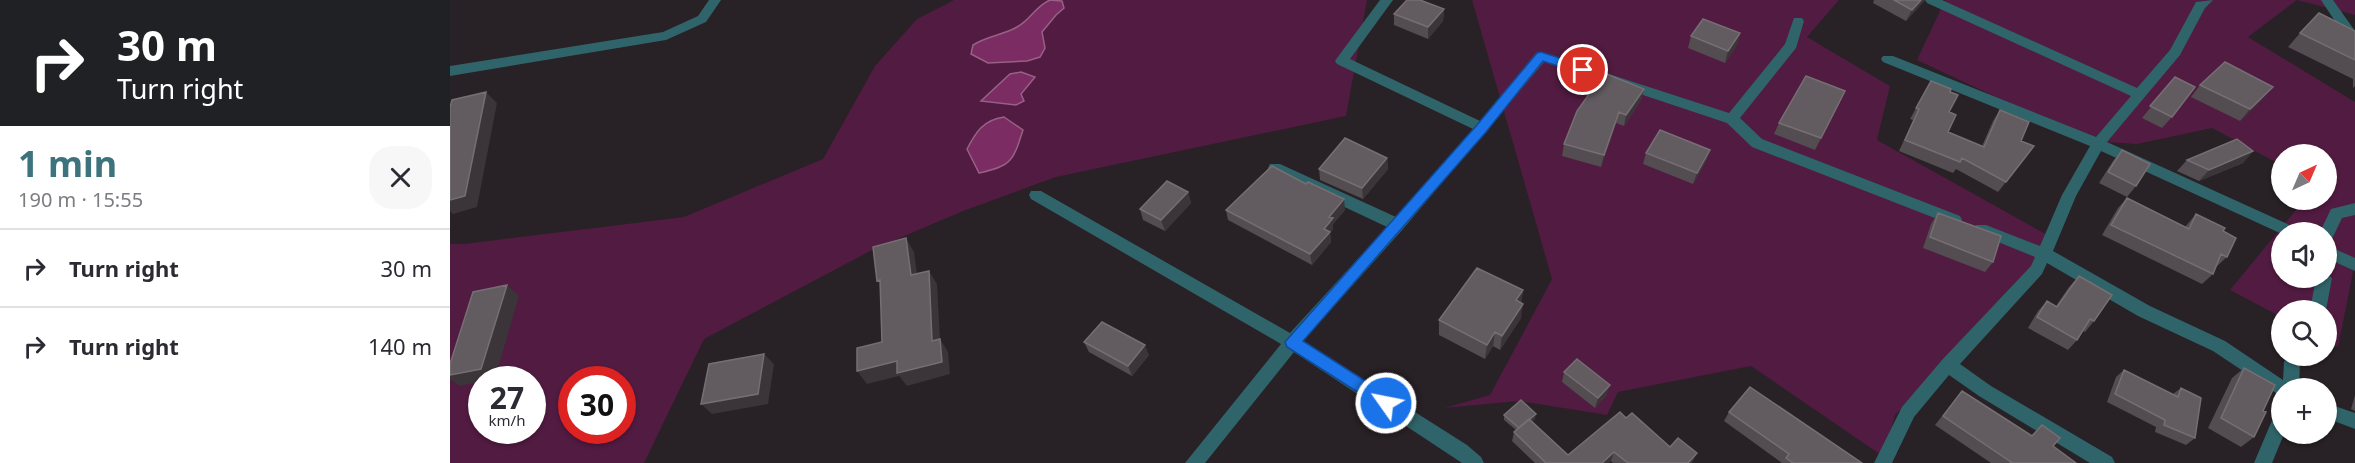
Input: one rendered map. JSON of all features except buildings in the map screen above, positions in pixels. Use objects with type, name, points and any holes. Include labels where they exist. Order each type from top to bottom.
[{"type":"street","points":[[450,72],[666,36],[702,19],[715,0]]},
{"type":"street","points":[[1387,0],[1342,61],[1482,128]]},
{"type":"street","points":[[1930,0],[2139,94]]},
{"type":"street","points":[[2327,0],[2355,41]]},
{"type":"street","points":[[1883,463],[1908,412],[1948,365],[2037,270],[2068,195],[2098,144],[2175,52],[2199,2]]},
{"type":"street","points":[[1732,119],[1791,45],[1798,21]]},
{"type":"street","points":[[1194,463],[1292,342],[1398,225],[1541,56],[1732,119],[1757,143],[2044,254],[2144,311],[2219,346],[2271,381]]},
{"type":"street","points":[[1888,59],[2098,144],[2271,223]]},
{"type":"street","points":[[1275,168],[1398,225]]},
{"type":"street","points":[[1036,195],[1292,342],[1461,451],[1475,463]]},
{"type":"street","points":[[2332,222],[2336,213],[2355,209]]},
{"type":"street","points":[[2337,256],[2355,265]]},
{"type":"street","points":[[1948,365],[1985,391],[2106,463]]},
{"type":"street","points":[[2337,414],[2355,421]]},
{"type":"street","points":[[2263,463],[2271,443]]},
{"type":"shaded area","points":[[954,0],[1367,0],[1346,116],[1056,177],[963,211],[874,249],[704,339],[644,463],[450,463],[450,244],[684,217],[823,159],[875,66],[917,19]]},
{"type":"shaded area","points":[[1050,0],[1062,1],[1064,8],[1042,32],[1045,48],[1040,57],[1027,61],[988,63],[971,54],[973,45],[1017,27]]},
{"type":"shaded area","points":[[1472,0],[1839,0],[1807,37],[1890,86],[1877,140],[2051,237],[2037,270],[1967,346],[1895,415],[1884,457],[1751,366],[1618,392],[1607,415],[1519,401],[1444,408],[1490,395],[1552,279]]},
{"type":"shaded area","points":[[1945,0],[2297,0],[2248,37],[2355,102],[2355,262],[2338,347],[2337,300],[2271,300],[2271,312],[2230,290],[2271,240],[2271,288],[2337,288],[2337,222],[2286,222],[2296,210],[2337,210],[2337,144],[2271,144],[2271,160],[2212,128],[2137,144],[2089,141],[1917,60]]},
{"type":"shaded area","points":[[2297,0],[2355,0],[2355,15]]},
{"type":"shaded area","points":[[1021,72],[1035,77],[1021,94],[1024,101],[1016,105],[981,101],[1010,74]]},
{"type":"shaded area","points":[[1004,117],[1023,130],[1017,149],[1010,161],[998,168],[979,173],[967,149],[985,124]]},
{"type":"route","points":[[1386,403],[1292,342],[1398,225],[1541,56],[1583,70]]}]
